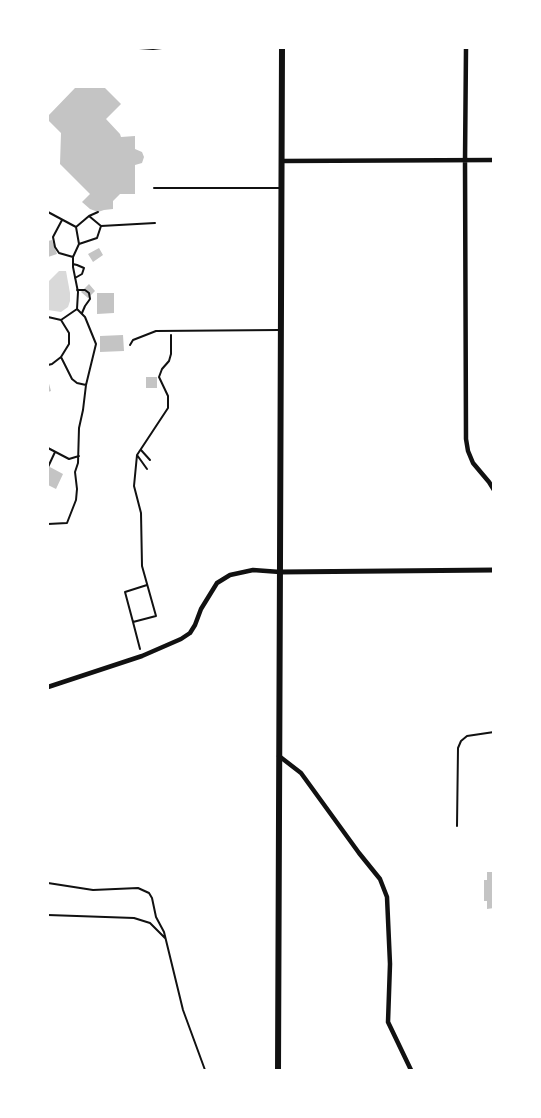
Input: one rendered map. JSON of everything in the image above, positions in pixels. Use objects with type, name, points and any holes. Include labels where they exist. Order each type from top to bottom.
[{"type":"main road","points":[[278,1070],[282,48]]},
{"type":"street","points":[[466,48],[466,439],[473,463],[494,490]]},
{"type":"street","points":[[282,161],[494,160]]},
{"type":"street","points":[[48,688],[142,656],[181,639],[190,633],[201,609],[218,583],[230,575],[253,570],[280,572],[494,570]]},
{"type":"street","points":[[279,756],[301,773],[358,853],[380,879],[387,897],[390,964],[388,1022],[411,1070]]},
{"type":"lane","points":[[139,48],[162,48]]},
{"type":"lane","points":[[154,188],[282,188]]},
{"type":"lane","points":[[130,345],[133,340],[156,330],[281,330]]},
{"type":"lane","points":[[457,826],[458,748],[461,741],[467,736],[494,732]]},
{"type":"lane","points":[[48,883],[93,890],[131,888],[144,890],[152,898],[156,917],[164,932],[172,957],[187,1023],[205,1070]]},
{"type":"lane","points":[[48,914],[134,918],[150,924],[165,938]]},
{"type":"path","points":[[48,212],[76,227]]},
{"type":"path","points":[[76,227],[98,212]]},
{"type":"path","points":[[90,216],[101,226],[155,223]]},
{"type":"path","points":[[62,220],[52,237],[59,253],[73,257]]},
{"type":"path","points":[[79,244],[97,238],[101,226]]},
{"type":"path","points":[[76,227],[79,244],[73,257],[77,290],[76,309]]},
{"type":"path","points":[[73,264],[84,268],[82,274],[75,278]]},
{"type":"path","points":[[77,290],[85,290],[89,293],[90,299],[82,313]]},
{"type":"path","points":[[48,524],[67,523],[78,489],[75,472],[79,456],[79,428],[86,385],[96,344],[82,313],[76,309]]},
{"type":"path","points":[[61,320],[76,309]]},
{"type":"path","points":[[48,317],[61,320],[69,332],[70,339],[61,357],[48,365]]},
{"type":"path","points":[[133,622],[156,616],[141,554],[141,513],[135,491],[137,455],[168,408],[168,396],[160,377],[162,369],[171,354],[171,330]]},
{"type":"path","points":[[61,357],[72,379],[77,383],[86,385]]},
{"type":"path","points":[[48,448],[69,458],[79,456]]},
{"type":"path","points":[[141,450],[150,460]]},
{"type":"path","points":[[48,467],[55,452]]},
{"type":"path","points":[[137,455],[147,469]]},
{"type":"path","points":[[139,643],[125,592],[147,585]]},
{"type":"shaded area","points":[[59,271],[66,271],[70,293],[68,307],[61,312],[48,310],[48,282]]},
{"type":"building","points":[[75,88],[105,88],[121,104],[106,119],[121,137],[135,136],[135,149],[142,152],[144,157],[142,163],[135,165],[135,194],[120,194],[113,201],[113,209],[98,212],[90,209],[82,202],[90,194],[60,164],[61,133],[48,120],[48,116]]},
{"type":"building","points":[[52,240],[57,254],[48,257],[48,241]]},
{"type":"building","points":[[99,248],[103,255],[93,262],[88,254]]},
{"type":"building","points":[[89,284],[95,291],[88,298],[81,292]]},
{"type":"building","points":[[97,293],[114,293],[114,313],[97,314]]},
{"type":"building","points":[[123,335],[124,351],[100,352],[100,336]]},
{"type":"building","points":[[146,377],[157,377],[157,388],[146,388]]},
{"type":"building","points":[[48,380],[51,391],[48,392]]},
{"type":"building","points":[[48,466],[63,474],[56,489],[48,485]]},
{"type":"building","points":[[487,872],[494,872],[494,908],[487,909],[487,901],[484,901],[484,880],[487,880]]}]
